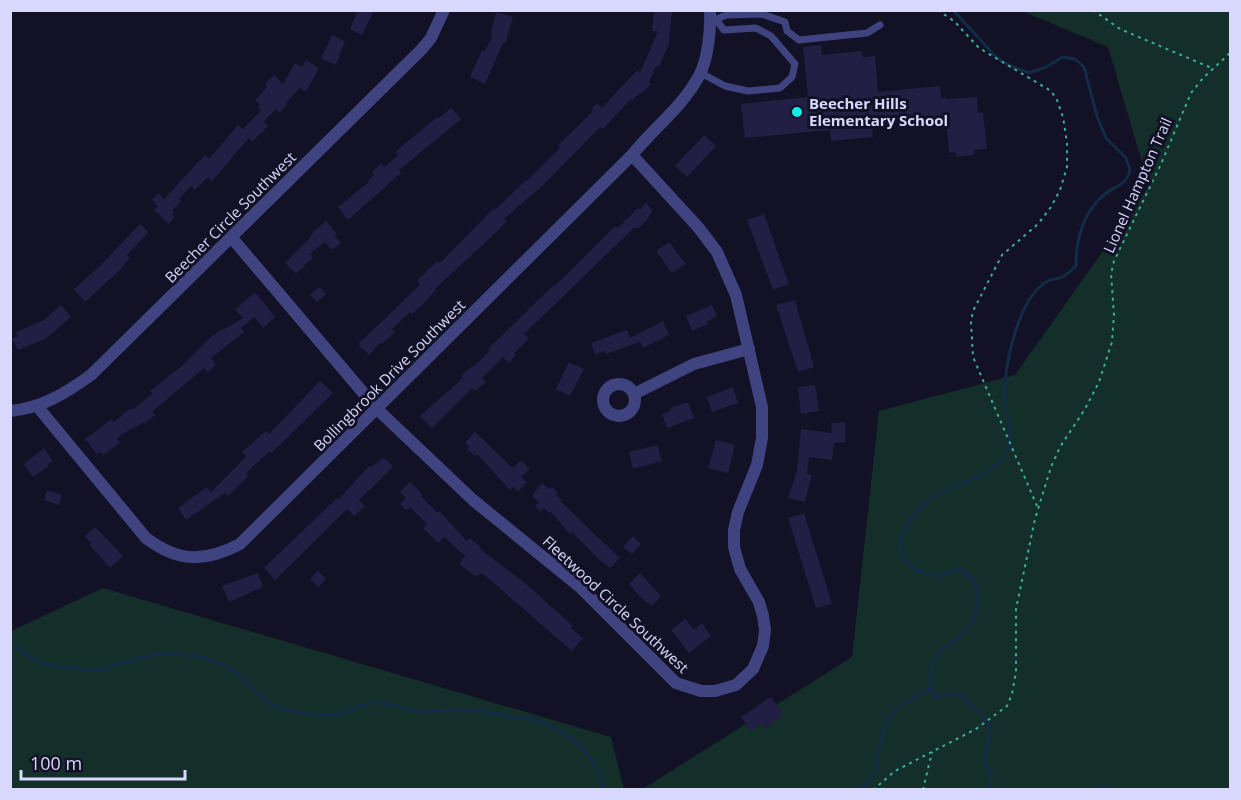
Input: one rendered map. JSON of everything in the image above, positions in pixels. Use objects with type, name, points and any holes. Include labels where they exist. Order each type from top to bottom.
[{"type":"street","name":"Beecher Circle Southwest","points":[[10,411],[37,406],[65,393],[91,375],[422,49],[431,38],[444,10]]},
{"type":"street","name":"Bollingbrook Drive Southwest","points":[[37,406],[146,538],[170,553],[197,558],[221,554],[240,544],[632,155],[688,93],[701,74],[712,17]]},
{"type":"street","name":"Fleetwood Circle Southwest","points":[[231,237],[377,409],[473,500],[580,587],[676,682],[684,687],[701,691],[715,691],[736,685],[753,669],[763,646],[765,630],[763,616],[759,602],[740,569],[734,530],[738,512],[757,465],[762,438],[762,407],[736,296],[717,252],[698,227],[632,155]]},
{"type":"street","points":[[634,394],[694,364],[749,349]]},
{"type":"lane","points":[[712,17],[762,14],[785,22],[787,31],[799,40],[867,33],[880,25]]},
{"type":"lane","points":[[701,74],[725,86],[748,91],[780,88],[792,77],[795,64],[771,36],[756,28],[724,30],[712,17]]},
{"type":"path","points":[[938,10],[955,22],[985,53],[1051,91],[1063,117],[1067,143],[1067,167],[1060,190],[1038,224],[1002,255],[973,311],[971,322],[973,357],[1038,508]]},
{"type":"path","points":[[1093,10],[1120,29],[1214,69]]},
{"type":"path","name":"Lionel Hampton Trail","points":[[873,789],[895,771],[976,729],[1007,706],[1016,672],[1016,609],[1038,508],[1051,467],[1060,447],[1085,409],[1107,362],[1112,342],[1114,315],[1111,274],[1114,261],[1161,164],[1191,93],[1203,78],[1230,53]]},
{"type":"path","points":[[922,789],[933,751]]},
{"type":"green space","points":[[1022,11],[1230,11],[1230,789],[641,790],[852,657],[879,411],[1015,375],[1149,186],[1108,47]]},
{"type":"green space","points":[[103,588],[611,737],[624,789],[11,789],[11,631]]},
{"type":"building","points":[[358,10],[373,12],[362,35],[350,29]]},
{"type":"building","points":[[654,10],[672,10],[669,44],[659,67],[656,66],[649,82],[651,84],[632,101],[631,99],[603,129],[601,127],[597,130],[542,186],[504,219],[507,222],[435,289],[423,304],[412,314],[410,312],[392,329],[395,332],[369,355],[358,344],[420,285],[417,281],[437,261],[440,263],[494,208],[495,210],[527,181],[560,148],[558,145],[593,111],[591,109],[597,103],[602,108],[637,70],[640,73],[658,31],[652,31]]},
{"type":"building","points":[[496,12],[513,17],[505,44],[503,43],[485,84],[470,77],[482,50],[485,51],[493,34],[491,33]]},
{"type":"building","points":[[332,35],[345,41],[336,65],[321,59]]},
{"type":"building","points":[[821,45],[822,55],[862,51],[863,57],[875,56],[878,92],[940,86],[941,98],[977,97],[978,113],[983,112],[987,149],[974,150],[974,155],[956,157],[956,152],[949,153],[946,119],[872,126],[873,137],[831,141],[830,130],[745,138],[741,104],[808,97],[803,47]]},
{"type":"building","points":[[306,60],[319,68],[306,92],[300,88],[280,113],[276,109],[264,121],[268,126],[252,142],[249,138],[212,181],[208,177],[195,190],[191,186],[172,211],[175,217],[169,224],[154,210],[158,206],[152,200],[158,193],[164,199],[205,155],[209,159],[238,125],[243,129],[261,110],[255,100],[274,75],[283,84],[295,63],[302,67]]},
{"type":"building","points":[[451,108],[461,119],[399,170],[401,173],[348,220],[338,207],[369,182],[374,175],[372,172],[381,164],[384,167],[398,155],[395,152]]},
{"type":"building","points":[[704,135],[716,146],[687,177],[675,166]]},
{"type":"building","points":[[646,203],[653,211],[650,216],[639,228],[634,228],[524,334],[529,339],[514,353],[516,355],[509,363],[503,357],[482,378],[486,382],[475,391],[472,388],[432,428],[420,416],[463,378],[461,376],[490,351],[488,349],[615,226],[618,228]]},
{"type":"building","points":[[764,214],[789,284],[773,290],[747,220]]},
{"type":"building","points":[[326,221],[341,243],[332,250],[325,242],[310,254],[313,257],[296,274],[285,263]]},
{"type":"building","points":[[140,224],[149,232],[127,255],[130,258],[120,270],[85,302],[74,289],[100,266]]},
{"type":"building","points":[[669,242],[686,264],[672,273],[656,251]]},
{"type":"building","points":[[319,287],[326,294],[317,302],[310,295]]},
{"type":"building","points":[[255,292],[275,317],[263,328],[254,317],[241,328],[244,332],[211,358],[216,365],[208,372],[204,368],[152,412],[155,415],[144,424],[143,422],[117,438],[120,443],[103,455],[100,452],[97,454],[85,439],[112,419],[114,422],[131,408],[132,410],[209,339],[243,318],[235,310]]},
{"type":"building","points":[[795,300],[814,367],[798,372],[776,305]]},
{"type":"building","points":[[61,305],[71,317],[45,339],[18,350],[12,339],[18,336],[16,332],[44,320]]},
{"type":"building","points":[[712,305],[717,317],[692,331],[686,316]]},
{"type":"building","points":[[663,321],[669,335],[643,348],[640,342],[606,354],[605,351],[595,355],[591,343],[627,330],[630,338]]},
{"type":"building","points":[[569,362],[584,369],[570,396],[556,389]]},
{"type":"building","points":[[320,381],[333,393],[279,446],[250,469],[246,474],[248,476],[228,496],[225,493],[186,520],[178,508],[207,487],[211,492],[246,457],[242,452],[266,431],[269,434]]},
{"type":"building","points":[[815,385],[819,411],[801,414],[798,387]]},
{"type":"building","points":[[733,387],[738,403],[712,412],[707,397]]},
{"type":"building","points":[[688,402],[694,418],[667,428],[662,414],[671,411],[670,408]]},
{"type":"building","points":[[845,422],[846,442],[834,443],[832,460],[809,457],[807,474],[812,475],[805,502],[788,498],[797,471],[801,429],[832,433],[831,423]]},
{"type":"building","points":[[475,432],[513,468],[521,460],[530,469],[521,477],[527,482],[518,492],[513,487],[510,490],[477,454],[475,456],[467,449],[469,447],[465,442]]},
{"type":"building","points":[[716,440],[735,445],[728,473],[708,468]]},
{"type":"building","points":[[657,445],[662,461],[633,469],[629,452]]},
{"type":"building","points":[[44,448],[53,461],[33,477],[24,464]]},
{"type":"building","points":[[384,458],[393,467],[359,500],[365,506],[354,516],[347,509],[275,580],[264,568],[337,498],[338,500],[369,466],[371,467]]},
{"type":"building","points":[[410,482],[422,494],[421,496],[438,513],[439,511],[467,541],[470,538],[481,547],[480,549],[525,583],[573,626],[571,628],[583,638],[572,651],[482,573],[475,576],[459,564],[465,556],[444,537],[438,543],[423,528],[427,524],[410,507],[406,510],[400,504],[406,498],[400,492]]},
{"type":"building","points":[[542,483],[558,492],[556,495],[562,500],[560,501],[620,558],[610,568],[601,562],[572,532],[570,534],[551,512],[544,508],[541,511],[535,506],[539,502],[532,496]]},
{"type":"building","points":[[47,490],[62,495],[59,505],[44,500]]},
{"type":"building","points":[[804,513],[832,604],[816,608],[788,518]]},
{"type":"building","points":[[95,527],[123,556],[110,568],[85,536]]},
{"type":"building","points":[[633,536],[641,544],[632,554],[623,547]]},
{"type":"building","points":[[318,571],[326,579],[318,587],[310,579]]},
{"type":"building","points":[[258,573],[263,587],[229,602],[222,586]]},
{"type":"building","points":[[640,573],[661,596],[652,606],[642,599],[629,584]]},
{"type":"building","points":[[685,619],[694,630],[702,623],[711,636],[689,653],[671,630]]},
{"type":"building","points":[[771,697],[783,714],[765,728],[762,723],[751,731],[741,717]]},
{"type":"waterway","points":[[931,688],[931,670],[934,660],[940,652],[967,630],[977,609],[978,594],[973,580],[959,568],[934,575],[912,566],[902,554],[901,538],[912,518],[928,501],[991,469],[1007,451],[1010,433],[1005,401],[1006,372],[1020,318],[1037,289],[1048,281],[1064,276],[1076,266],[1079,236],[1091,209],[1105,194],[1123,182],[1130,170],[1126,158],[1106,138],[1097,116],[1084,67],[1075,59],[1063,57],[1046,67],[1029,73],[1011,66],[997,58],[953,10]]},
{"type":"waterway","points":[[10,643],[41,662],[83,669],[99,670],[142,657],[161,654],[206,659],[235,672],[269,703],[283,709],[304,713],[336,714],[378,703],[420,712],[467,710],[529,719],[554,728],[577,743],[594,764],[603,790]]},
{"type":"waterway","points":[[931,688],[930,691],[933,689],[934,697],[959,694],[981,714],[991,729],[984,759],[991,774],[990,790]]},
{"type":"waterway","points":[[859,790],[868,783],[873,775],[883,732],[895,711],[918,694],[931,688]]},
{"type":"waterway","points":[[1096,790],[1101,788],[1116,790]]},
{"type":"place","name":"Beecher Hills Elementary School","points":[[797,112]]}]
